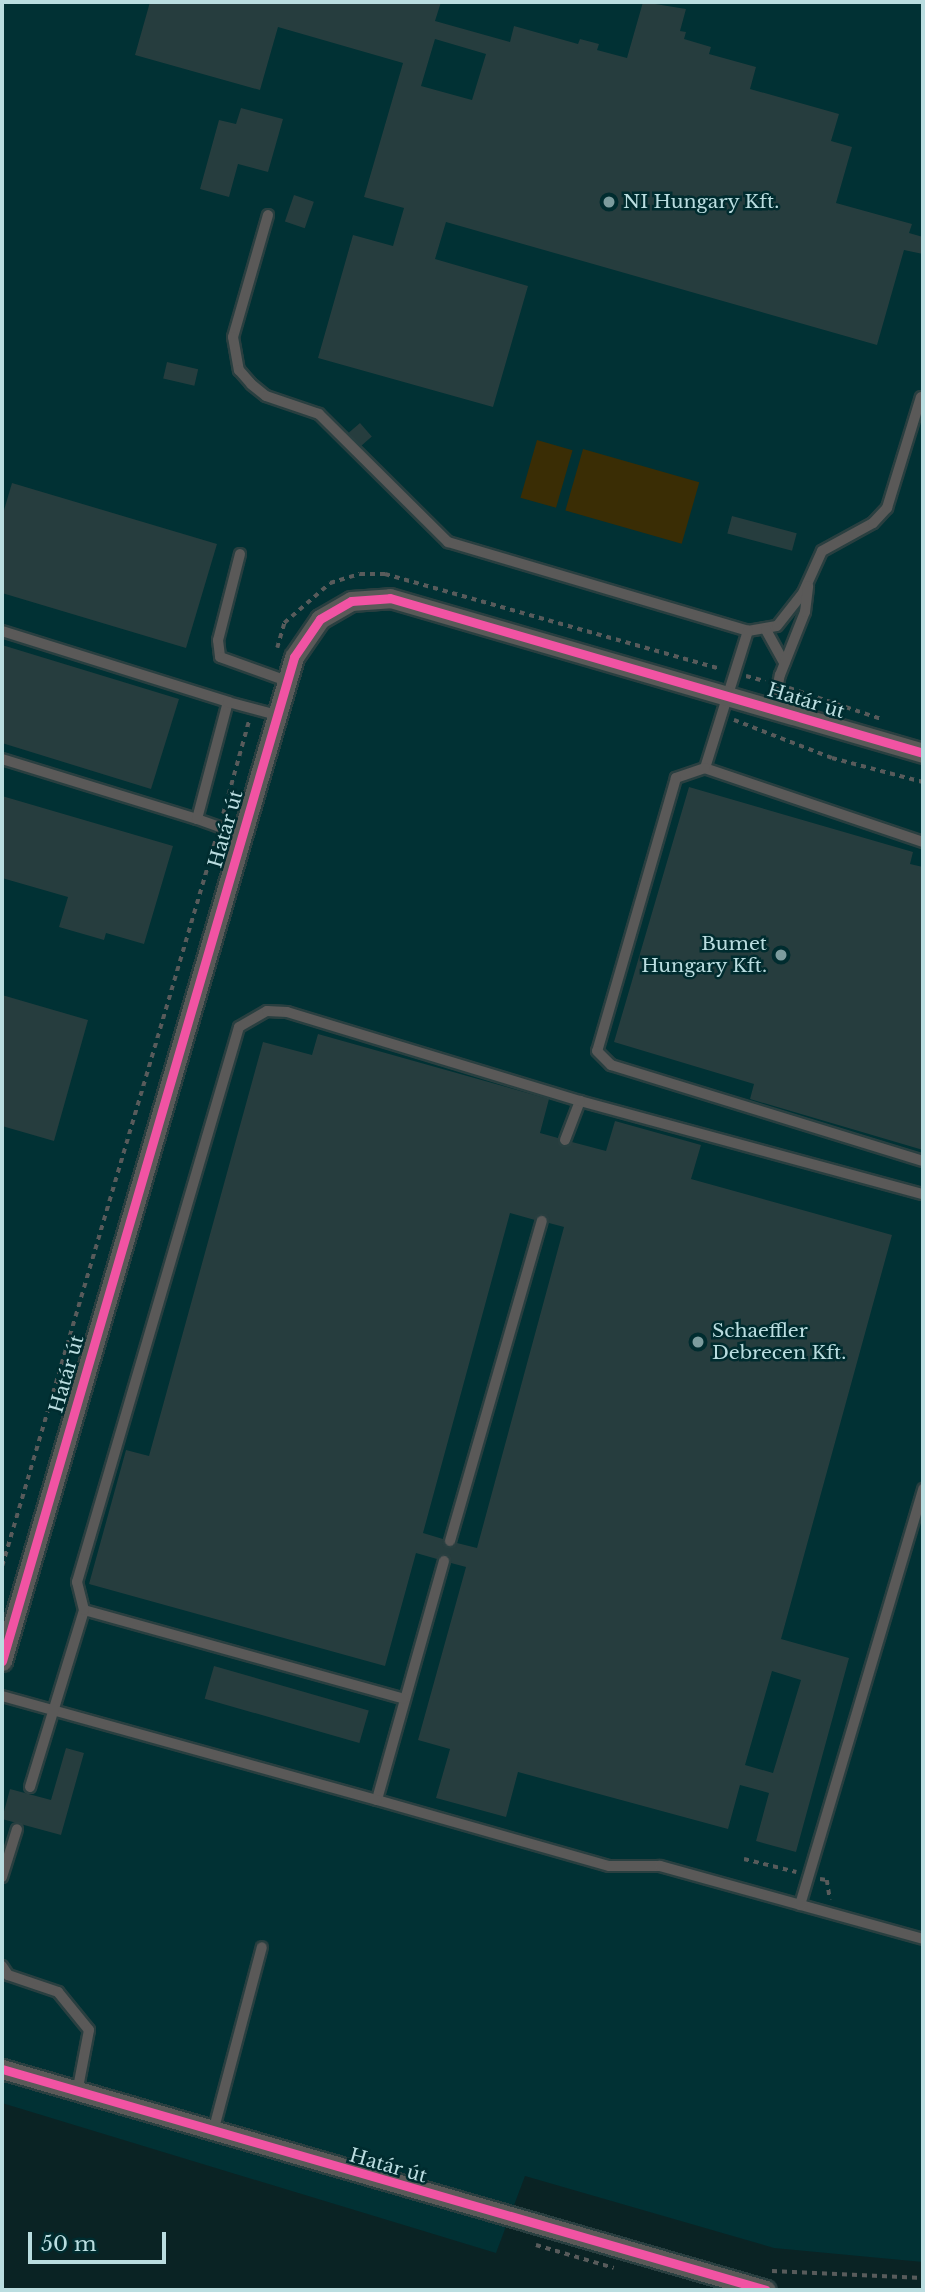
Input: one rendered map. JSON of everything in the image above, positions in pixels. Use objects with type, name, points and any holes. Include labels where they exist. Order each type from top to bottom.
[{"type":"street","name":"Határ út","points":[[2,1661],[277,715],[277,678],[320,619],[351,601],[390,598],[923,752]]},
{"type":"street","name":"Határ út","points":[[2,2069],[212,2133],[763,2290]]},
{"type":"lane","points":[[268,215],[233,337],[239,370],[251,383],[266,396],[319,414],[448,542],[748,631],[777,625],[808,583],[822,551],[873,523],[887,508],[921,397]]},
{"type":"lane","points":[[240,554],[218,640],[220,657],[277,678]]},
{"type":"lane","points":[[773,710],[784,663],[805,612],[808,583]]},
{"type":"lane","points":[[766,629],[784,663]]},
{"type":"lane","points":[[2,631],[277,715]]},
{"type":"lane","points":[[705,768],[719,715],[748,631]]},
{"type":"lane","points":[[197,819],[228,702]]},
{"type":"lane","points":[[2,759],[242,835]]},
{"type":"lane","points":[[923,842],[705,768],[676,778],[597,1051],[611,1065],[923,1161]]},
{"type":"lane","points":[[30,1787],[84,1610],[77,1582],[239,1027],[267,1011],[287,1012],[580,1101],[923,1194]]},
{"type":"lane","points":[[565,1140],[580,1101]]},
{"type":"lane","points":[[450,1541],[542,1222]]},
{"type":"lane","points":[[800,1905],[923,1489]]},
{"type":"lane","points":[[377,1800],[444,1561]]},
{"type":"lane","points":[[84,1610],[404,1699]]},
{"type":"lane","points":[[2,1696],[609,1866],[660,1866],[923,1939]]},
{"type":"lane","points":[[2,1878],[17,1829]]},
{"type":"lane","points":[[212,2133],[262,1947]]},
{"type":"lane","points":[[2,1966],[8,1975],[58,1992],[89,2030],[77,2093]]},
{"type":"path","points":[[277,678],[284,623],[304,600],[330,583],[360,574],[384,574],[778,684],[884,720]]},
{"type":"path","points":[[2,1566],[253,708]]},
{"type":"path","points":[[719,715],[832,758],[923,782]]},
{"type":"path","points":[[744,1859],[827,1880],[826,1892],[838,1908]]},
{"type":"path","points":[[761,2268],[923,2277]]},
{"type":"shaded area","points":[[2,2],[923,2],[923,2262],[774,2248],[525,2176],[496,2253],[2,2103]]},
{"type":"shaded area","points":[[537,440],[573,450],[556,508],[520,498]]},
{"type":"shaded area","points":[[583,449],[699,482],[682,544],[565,511]]},
{"type":"building","name":"NI Hungary Kft.","points":[[150,2],[441,2],[435,21],[510,42],[514,26],[578,44],[580,39],[599,44],[597,50],[627,58],[643,2],[686,9],[680,31],[686,32],[684,39],[711,47],[709,54],[756,67],[750,89],[839,114],[831,141],[852,147],[836,203],[912,224],[909,233],[923,237],[923,254],[904,250],[877,345],[446,222],[435,259],[528,286],[493,407],[318,358],[353,235],[393,246],[404,208],[364,197],[403,63],[278,27],[260,90],[135,55]],"holes":[[[435,39],[486,54],[472,100],[421,86]]]},
{"type":"building","points":[[241,108],[283,119],[268,172],[238,164],[229,197],[200,189],[219,120],[236,124]]},
{"type":"building","points":[[294,195],[314,202],[305,228],[285,221]]},
{"type":"building","points":[[167,362],[198,369],[194,386],[163,379]]},
{"type":"building","points":[[360,423],[372,437],[360,446],[349,433]]},
{"type":"building","points":[[12,483],[217,544],[186,648],[2,593],[2,517]]},
{"type":"building","points":[[732,516],[797,533],[792,551],[727,533]]},
{"type":"building","points":[[2,645],[179,699],[151,789],[2,743]]},
{"type":"building","name":"Bumet Hungary Kft.","points":[[689,787],[913,852],[910,864],[923,867],[923,1150],[750,1099],[754,1084],[614,1042]]},
{"type":"building","points":[[2,796],[173,846],[144,944],[106,933],[104,940],[59,927],[68,897],[2,878]]},
{"type":"building","points":[[2,995],[88,1020],[54,1141],[2,1126]]},
{"type":"building","name":"Schaeffler Debrecen Kft.","points":[[318,1034],[549,1099],[540,1133],[558,1138],[563,1147],[572,1142],[606,1151],[615,1121],[701,1145],[691,1179],[892,1235],[781,1639],[849,1658],[796,1852],[756,1841],[769,1793],[740,1785],[728,1829],[518,1772],[506,1817],[436,1798],[450,1749],[418,1740],[466,1567],[451,1563],[447,1554],[437,1559],[416,1553],[385,1666],[89,1584],[126,1450],[149,1456],[263,1042],[312,1055]],"holes":[[[510,1213],[535,1220],[543,1214],[549,1223],[564,1227],[477,1548],[457,1543],[449,1548],[443,1539],[423,1533]],[[772,1671],[801,1680],[773,1773],[745,1765]]]},
{"type":"building","points":[[214,1666],[369,1710],[359,1743],[205,1699]]},
{"type":"building","points":[[66,1748],[84,1753],[61,1835],[2,1819],[10,1789],[51,1800]]},
{"type":"cycle path","points":[[2,1661],[294,657],[320,619],[351,601],[390,598],[923,753]]},
{"type":"cycle path","points":[[2,2069],[766,2290]]},
{"type":"place","name":"NI Hungary Kft.","points":[[609,202]]},
{"type":"place","name":"Bumet Hungary Kft.","points":[[781,955]]},
{"type":"place","name":"Schaeffler Debrecen Kft.","points":[[698,1342]]}]
